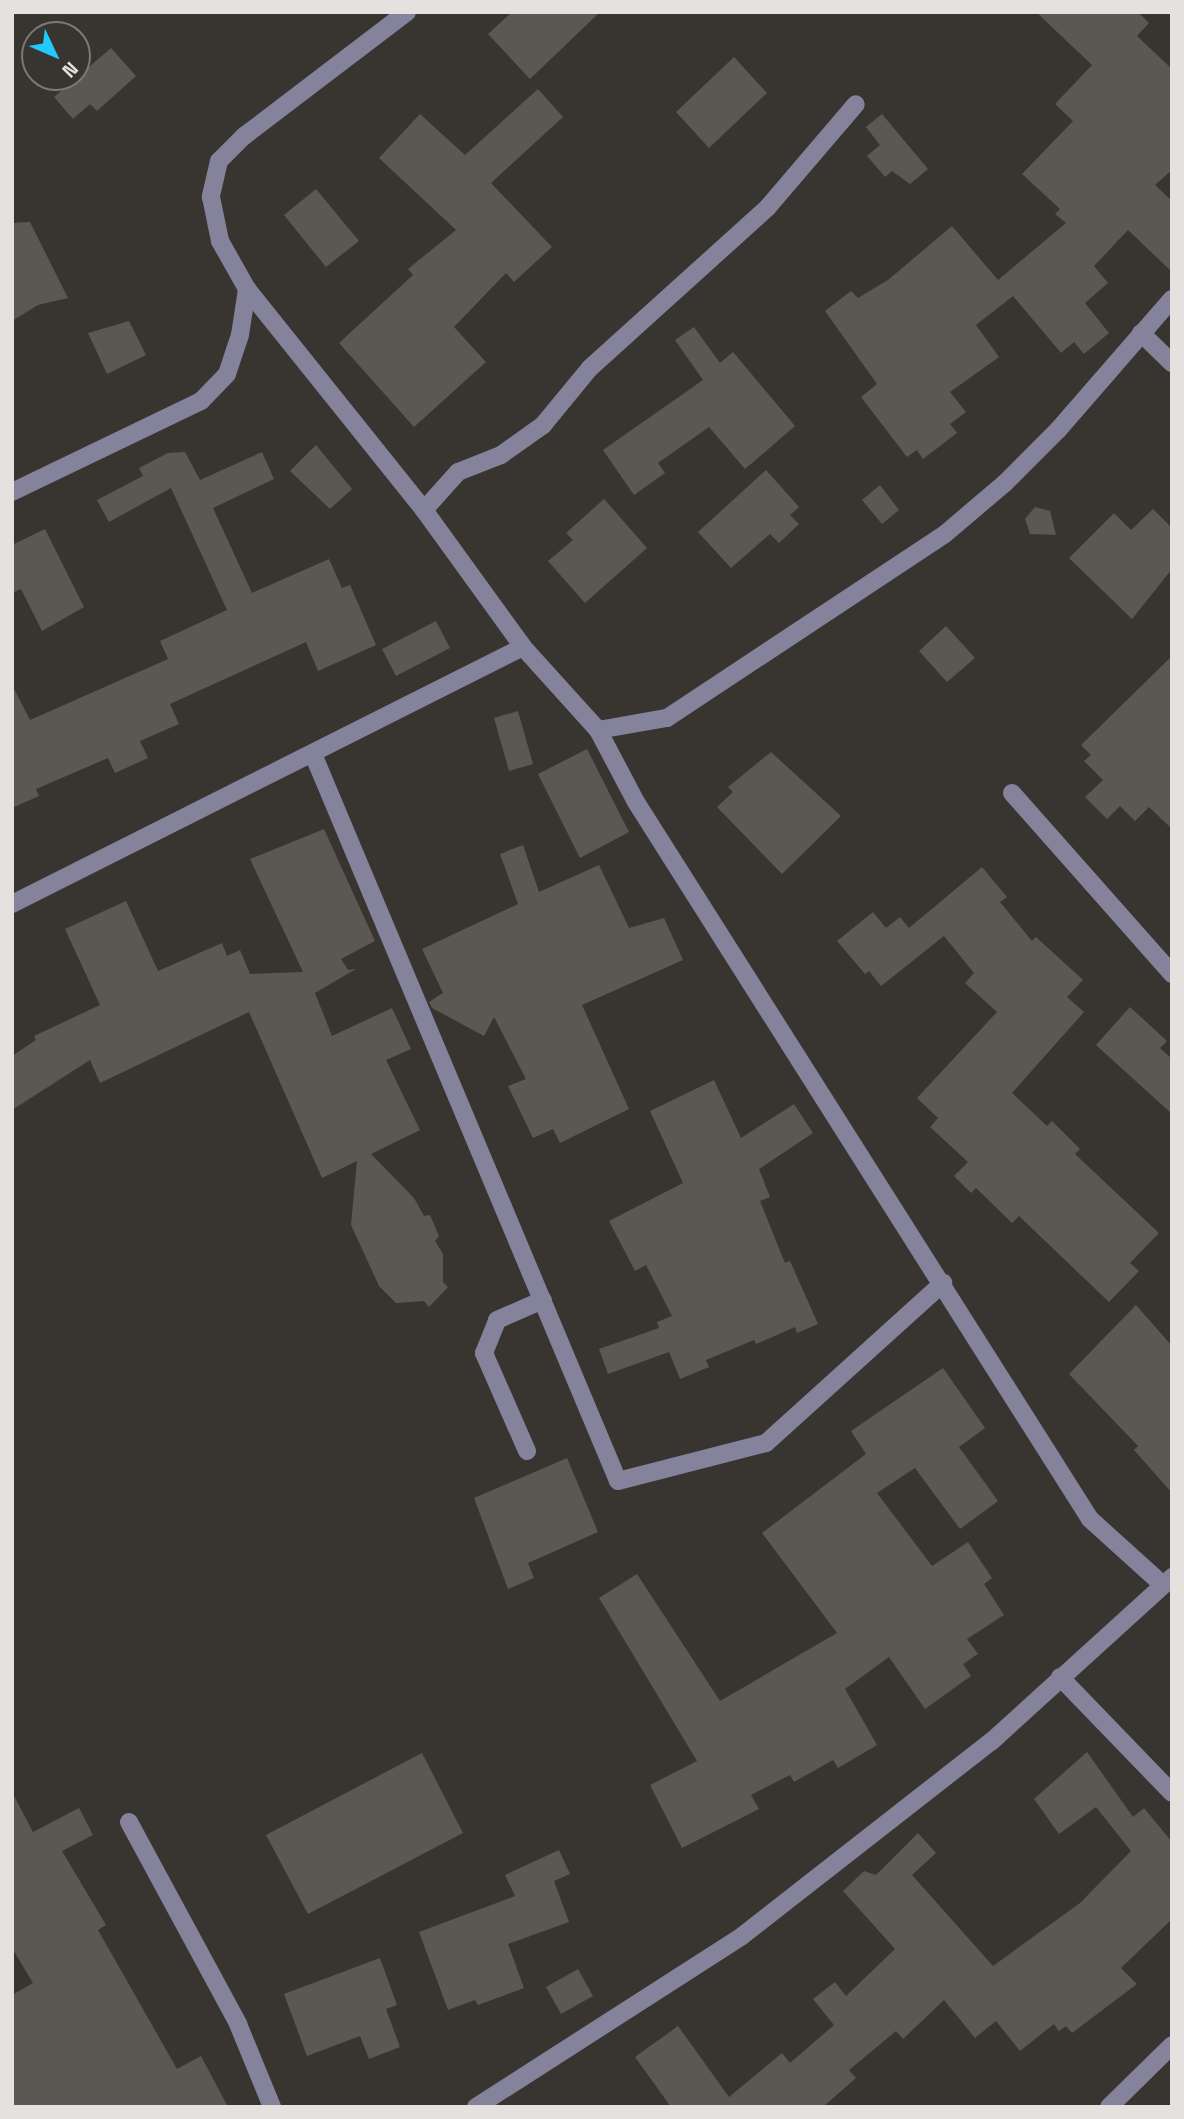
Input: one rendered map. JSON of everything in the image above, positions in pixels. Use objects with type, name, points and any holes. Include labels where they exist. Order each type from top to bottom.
[{"type":"street","points":[[407,12],[244,136],[219,161],[211,197],[220,241],[247,289],[424,510],[523,648],[598,730],[636,802],[1090,1519],[1167,1581],[992,1741],[742,1936],[476,2107]]},
{"type":"street","points":[[424,510],[458,472],[501,455],[542,425],[590,368],[768,207],[856,104]]},
{"type":"street","points":[[12,492],[201,401],[227,374],[240,335],[247,289]]},
{"type":"street","points":[[598,730],[667,718],[945,534],[1006,484],[1058,430],[1172,299]]},
{"type":"street","points":[[1141,333],[1172,363]]},
{"type":"street","points":[[12,904],[523,648]]},
{"type":"street","points":[[313,754],[618,1481],[766,1443],[943,1283]]},
{"type":"street","points":[[1012,793],[1172,974]]},
{"type":"street","points":[[527,1451],[484,1353],[497,1320],[543,1300]]},
{"type":"street","points":[[1060,1677],[1172,1793]]},
{"type":"street","points":[[129,1822],[238,2024],[272,2107]]},
{"type":"street","points":[[1109,2107],[1172,2045]]},
{"type":"building","points":[[512,12],[600,12],[530,79],[488,34]]},
{"type":"building","points":[[1036,12],[1138,12],[1149,23],[1137,36],[1172,69],[1172,170],[1155,185],[1172,201],[1172,272],[1128,230],[1094,266],[1108,283],[1085,303],[1109,333],[1084,354],[1074,342],[1061,353],[1013,296],[976,325],[999,357],[950,392],[966,412],[950,424],[957,433],[923,459],[917,450],[907,457],[861,397],[877,384],[825,311],[851,291],[858,298],[888,280],[952,226],[998,280],[1066,223],[1055,214],[1060,209],[1022,174],[1073,121],[1055,104],[1092,65]]},
{"type":"building","points":[[111,48],[136,76],[97,111],[90,104],[73,119],[54,97],[61,91],[91,91],[91,65]]},
{"type":"building","points":[[734,57],[767,93],[709,148],[676,112]]},
{"type":"building","points":[[538,89],[563,117],[491,183],[552,247],[514,282],[506,273],[454,327],[486,362],[414,427],[339,343],[413,275],[408,269],[456,230],[379,158],[420,114],[465,155]]},
{"type":"building","points":[[882,114],[928,169],[910,184],[892,171],[885,177],[867,156],[880,145],[866,127]]},
{"type":"building","points":[[316,189],[359,241],[326,267],[284,215]]},
{"type":"building","points":[[30,222],[68,298],[38,305],[12,321],[12,223]]},
{"type":"building","points":[[129,321],[146,355],[107,374],[88,333]]},
{"type":"building","points":[[694,327],[720,363],[733,352],[795,426],[745,469],[709,427],[658,463],[665,473],[634,495],[603,450],[703,380],[675,340]]},
{"type":"building","points":[[316,445],[352,489],[330,509],[290,471]]},
{"type":"building","points":[[185,452],[200,480],[262,452],[274,479],[213,508],[252,593],[329,559],[342,588],[350,585],[376,645],[318,671],[306,642],[170,704],[179,724],[140,741],[148,758],[115,773],[108,758],[36,789],[39,796],[12,808],[12,685],[30,720],[168,659],[160,641],[227,610],[171,488],[109,522],[97,500],[143,476],[139,468],[168,453]]},
{"type":"building","points":[[766,470],[799,507],[790,515],[799,524],[779,543],[770,534],[731,568],[698,532]]},
{"type":"building","points":[[880,485],[899,510],[882,524],[862,500]]},
{"type":"building","points":[[604,499],[647,548],[585,603],[548,561],[573,540],[566,533]]},
{"type":"building","points":[[1035,507],[1050,511],[1056,535],[1030,534],[1025,519]]},
{"type":"building","points":[[1153,509],[1172,528],[1172,569],[1132,619],[1069,558],[1114,513],[1131,530]]},
{"type":"building","points":[[45,529],[84,607],[42,631],[21,589],[12,593],[12,545]]},
{"type":"building","points":[[436,621],[450,648],[396,676],[382,649]]},
{"type":"building","points":[[946,626],[975,658],[947,682],[919,651]]},
{"type":"building","points":[[1172,656],[1172,829],[1149,807],[1135,821],[1120,806],[1107,819],[1085,797],[1103,780],[1084,761],[1091,755],[1081,745]]},
{"type":"building","points":[[518,711],[533,764],[509,771],[494,718]]},
{"type":"building","points":[[587,749],[629,832],[580,858],[538,774]]},
{"type":"building","points":[[771,752],[841,816],[782,874],[717,807],[733,792],[728,787]]},
{"type":"building","points":[[324,829],[375,941],[341,959],[348,970],[356,969],[315,993],[332,1036],[392,1008],[411,1049],[386,1060],[420,1130],[371,1154],[414,1198],[424,1216],[430,1215],[439,1236],[435,1241],[443,1254],[443,1282],[448,1287],[429,1307],[424,1301],[396,1303],[379,1286],[351,1225],[357,1161],[322,1178],[249,1012],[100,1083],[90,1060],[12,1110],[12,1056],[36,1040],[34,1036],[100,1005],[65,929],[126,901],[158,971],[222,943],[227,956],[240,950],[250,974],[303,972],[250,859]]},
{"type":"building","points":[[523,845],[539,892],[599,865],[629,928],[664,918],[683,960],[582,1005],[629,1109],[560,1143],[553,1129],[533,1138],[508,1086],[526,1079],[494,1017],[484,1036],[432,1008],[429,1002],[443,993],[422,949],[518,904],[500,854]]},
{"type":"building","points":[[982,867],[1007,897],[1000,902],[1032,941],[1036,937],[1083,980],[1067,997],[1084,1012],[1012,1093],[1047,1126],[1052,1121],[1080,1149],[1075,1154],[1159,1233],[1130,1263],[1139,1271],[1109,1302],[1019,1216],[1012,1223],[976,1188],[971,1193],[954,1176],[968,1162],[930,1127],[938,1118],[917,1098],[997,1012],[965,983],[974,973],[944,936],[881,986],[869,971],[865,974],[837,941],[873,912],[886,928],[900,917],[909,928]]},
{"type":"building","points":[[1130,1007],[1167,1041],[1160,1048],[1172,1059],[1172,1114],[1096,1045]]},
{"type":"building","points":[[714,1080],[741,1138],[794,1104],[813,1133],[759,1169],[770,1197],[760,1201],[785,1263],[790,1261],[818,1324],[797,1333],[795,1327],[756,1344],[754,1340],[706,1360],[709,1367],[680,1379],[669,1352],[608,1374],[599,1349],[659,1328],[657,1322],[672,1316],[646,1265],[635,1271],[609,1221],[683,1183],[650,1111]]},
{"type":"building","points":[[1136,1305],[1172,1346],[1172,1493],[1134,1450],[1138,1446],[1069,1374]]},
{"type":"building","points":[[943,1368],[985,1428],[959,1447],[998,1501],[960,1529],[915,1468],[877,1493],[932,1566],[968,1542],[992,1578],[984,1584],[1004,1615],[967,1639],[978,1654],[963,1664],[971,1676],[925,1709],[889,1657],[845,1689],[877,1745],[838,1768],[833,1760],[794,1782],[790,1775],[751,1795],[759,1809],[682,1848],[650,1785],[697,1761],[599,1598],[637,1574],[720,1701],[837,1633],[762,1533],[866,1454],[851,1431]]},
{"type":"building","points":[[567,1458],[598,1532],[528,1563],[534,1578],[508,1589],[474,1498]]},
{"type":"building","points":[[1087,1752],[1133,1817],[1144,1808],[1172,1842],[1172,1919],[1121,1968],[1137,1984],[1072,2033],[1066,2026],[1059,2031],[1054,2024],[1020,2051],[996,2021],[975,2038],[944,2000],[903,2039],[896,2031],[849,2070],[856,2078],[823,2107],[671,2107],[635,2057],[678,2026],[729,2097],[782,2053],[790,2063],[834,2025],[813,1999],[835,1982],[846,1996],[895,1949],[843,1891],[864,1871],[876,1875],[918,1833],[936,1853],[912,1875],[993,1966],[1080,1903],[1131,1851],[1096,1807],[1059,1834],[1034,1799]]},
{"type":"building","points":[[422,1753],[463,1833],[308,1914],[266,1835]]},
{"type":"building","points":[[12,1792],[33,1832],[79,1808],[93,1835],[62,1851],[106,1925],[98,1930],[177,2069],[201,2056],[228,2107],[12,2107],[12,1995],[33,1983],[12,1948]]},
{"type":"building","points":[[559,1850],[570,1874],[554,1881],[569,1922],[508,1944],[524,1988],[478,2005],[475,2000],[448,2010],[419,1932],[515,1896],[505,1875]]},
{"type":"building","points":[[380,1958],[397,2005],[386,2009],[400,2047],[369,2059],[360,2036],[307,2056],[284,1994]]},
{"type":"building","points":[[578,1969],[593,1996],[561,2014],[546,1987]]}]
